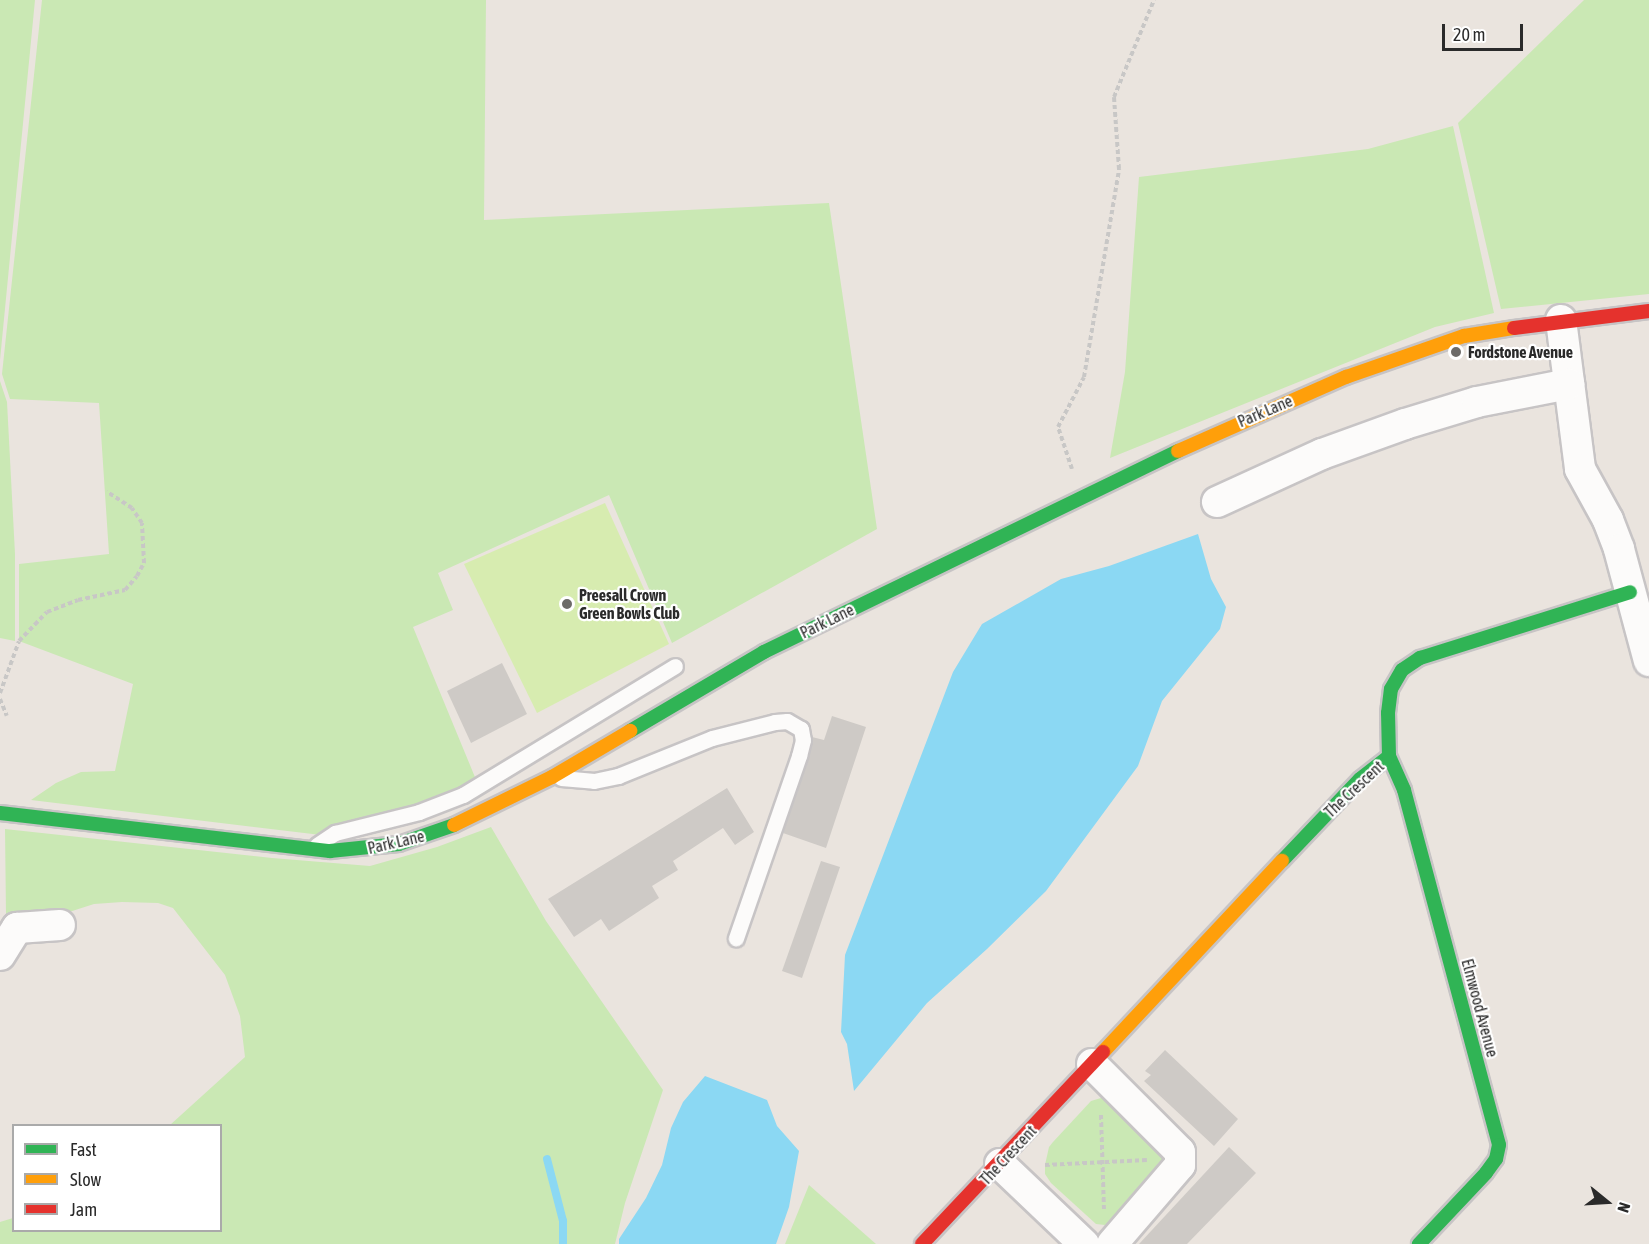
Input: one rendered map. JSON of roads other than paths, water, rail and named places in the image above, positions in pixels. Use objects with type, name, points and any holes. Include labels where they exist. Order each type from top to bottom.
[{"type":"main road","name":"Park Lane","points":[[0,813],[330,852],[399,844],[469,820],[552,777],[764,652],[1083,495],[1210,435],[1346,377],[1418,350],[1464,336],[1561,320],[1649,311]]},
{"type":"main road","name":"The Crescent","points":[[922,1244],[1000,1164],[1327,813],[1360,779],[1389,756],[1388,712],[1391,689],[1402,670],[1420,658],[1630,592]]},
{"type":"main road","name":"Elmwood Avenue","points":[[1389,756],[1404,790],[1499,1145],[1496,1160],[1486,1173],[1419,1244]]},
{"type":"street","points":[[1561,320],[1580,470],[1608,520],[1649,661]]},
{"type":"street","points":[[1217,502],[1322,454],[1405,424],[1477,402],[1569,384]]},
{"type":"street","points":[[0,955],[17,928],[60,925]]},
{"type":"street","points":[[1092,1064],[1180,1152],[1180,1165],[1112,1244]]},
{"type":"street","points":[[1000,1164],[1084,1244]]},
{"type":"lane","points":[[310,850],[335,833],[418,813],[464,795],[675,666]]},
{"type":"lane","points":[[552,777],[594,781],[618,776],[712,738],[776,722],[787,721],[801,729],[803,740],[799,756],[736,938]]},
{"type":"water","points":[[1198,534],[1211,579],[1226,607],[1220,629],[1162,701],[1138,766],[1046,891],[927,1003],[854,1091],[847,1044],[841,1032],[845,955],[953,672],[982,624],[1061,579],[1109,566]]},
{"type":"water","points":[[705,1076],[767,1100],[777,1126],[799,1151],[789,1207],[776,1244],[619,1244],[619,1239],[646,1198],[662,1165],[671,1128],[683,1102]]},
{"type":"waterway","points":[[547,1159],[563,1221],[563,1244]]},
{"type":"place","name":"Fordstone Avenue","points":[[1456,352]]},
{"type":"place","name":"Preesall Crown Green Bowls Club","points":[[567,604]]}]
